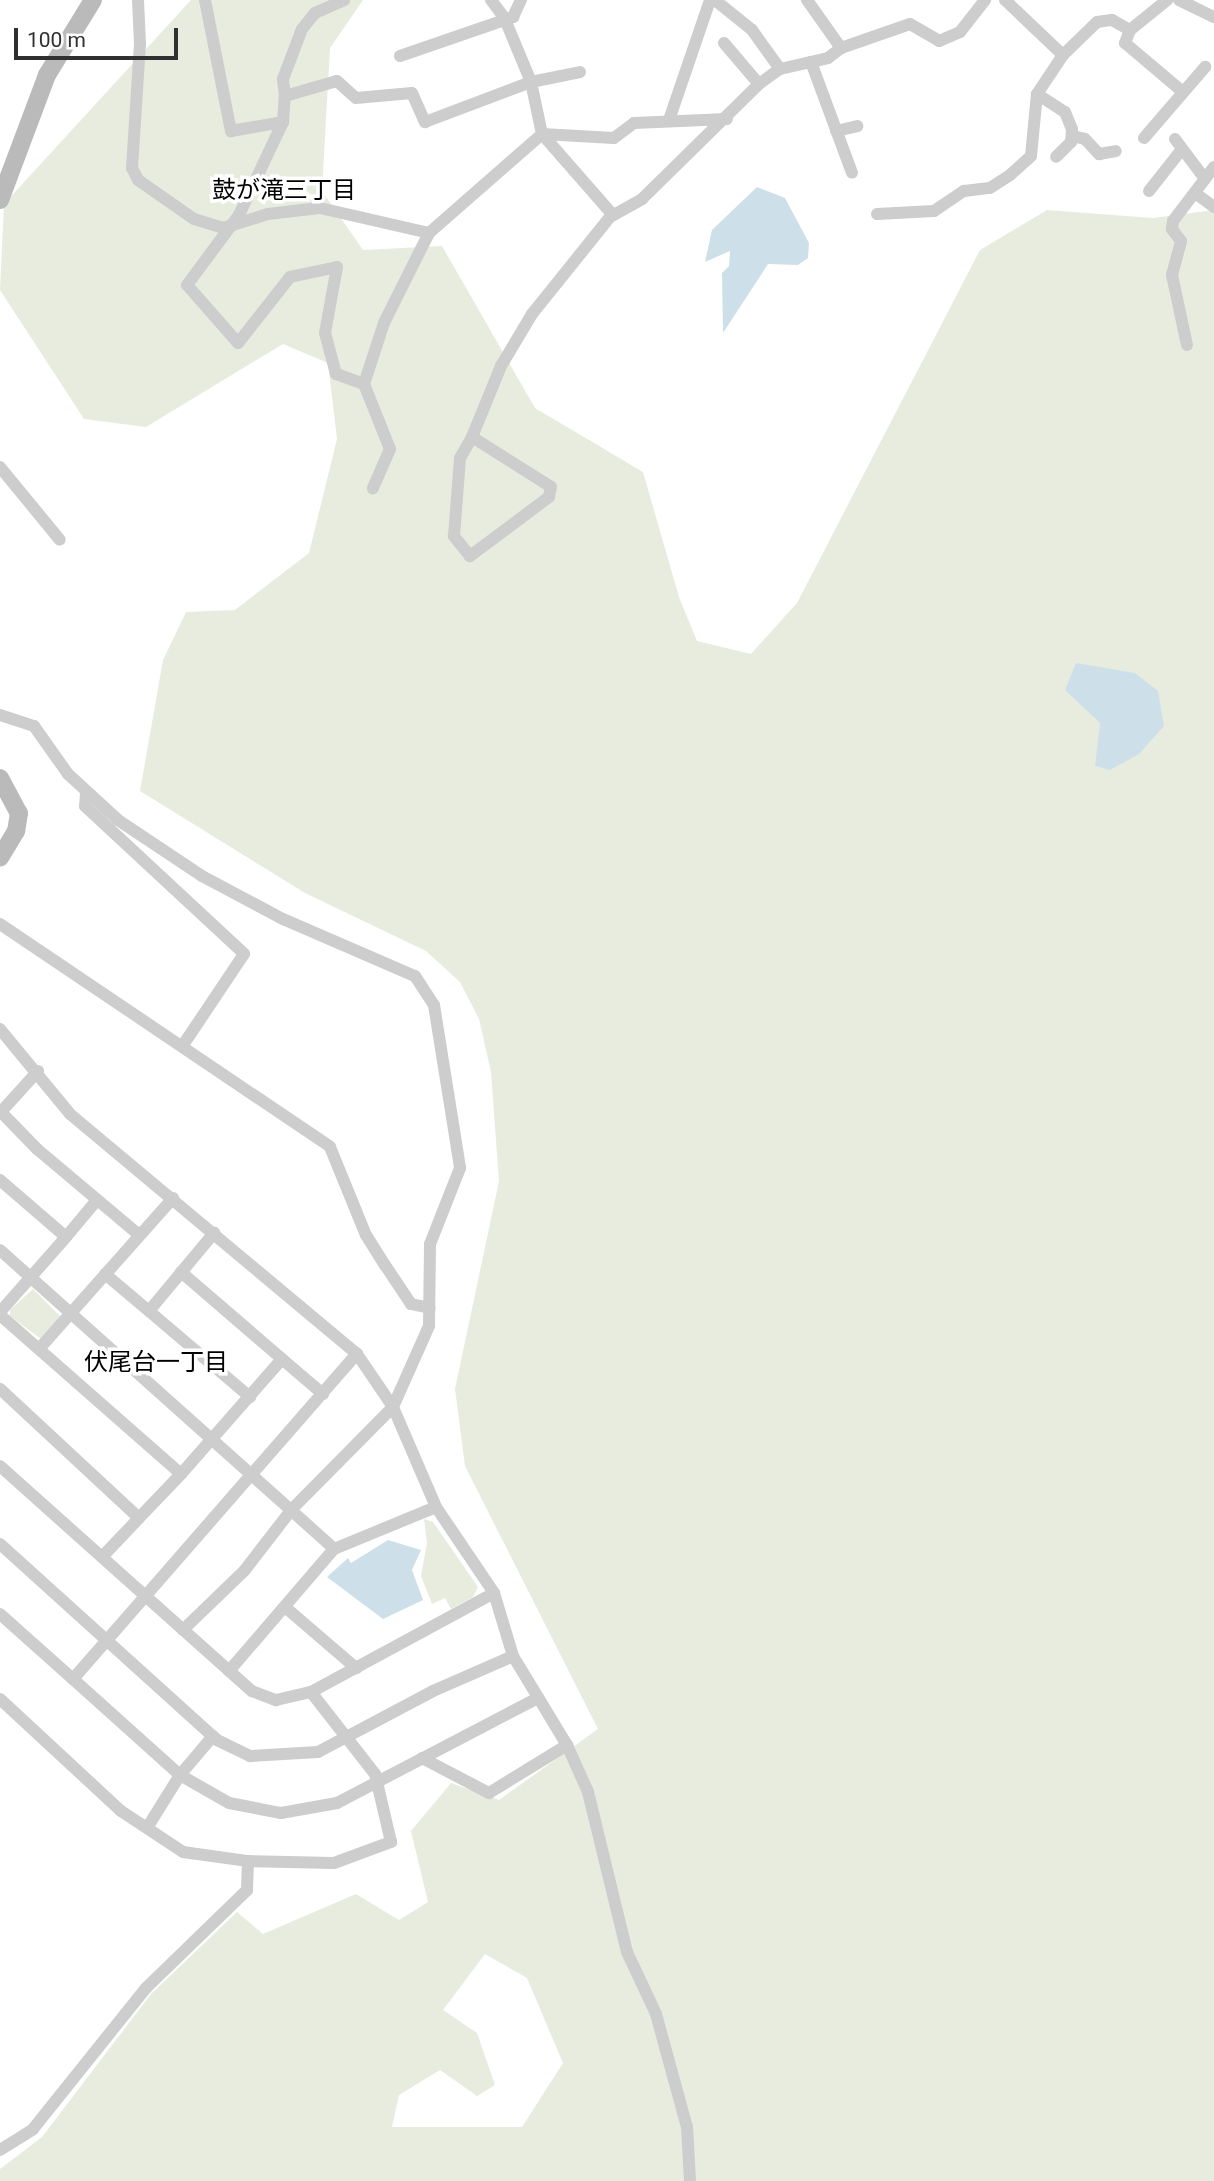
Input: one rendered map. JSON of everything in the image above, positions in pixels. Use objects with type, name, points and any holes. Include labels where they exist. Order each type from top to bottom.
[{"type":"street","points":[[0,200],[47,75],[93,0]]},
{"type":"street","points":[[138,0],[141,44],[132,169],[138,180],[194,219],[228,226],[268,214],[320,208],[429,233]]},
{"type":"street","points":[[205,0],[231,131],[283,122]]},
{"type":"street","points":[[344,0],[321,5],[302,29],[290,53],[283,79],[283,122],[239,215],[228,226],[187,285],[238,343],[290,277],[337,267],[325,333],[336,374],[364,384]]},
{"type":"street","points":[[491,0],[504,17],[531,82],[542,134],[613,215]]},
{"type":"street","points":[[400,56],[504,17],[513,17],[521,0]]},
{"type":"street","points":[[669,120],[712,0],[752,30],[780,69]]},
{"type":"street","points":[[807,0],[841,48]]},
{"type":"street","points":[[472,437],[551,487],[549,497],[470,556],[454,536],[460,458],[472,437],[501,366],[532,314],[613,215],[642,199],[727,119],[759,84],[780,69],[828,58],[841,48],[910,24],[939,41],[960,32],[985,0]]},
{"type":"street","points":[[1005,0],[1063,55]]},
{"type":"street","points":[[1167,0],[1130,30],[1125,43],[1183,92]]},
{"type":"street","points":[[1179,0],[1214,17]]},
{"type":"street","points":[[877,214],[934,211],[964,191],[990,188],[1010,175],[1031,156],[1037,94],[1063,55],[1097,22],[1112,20],[1130,30]]},
{"type":"street","points":[[724,43],[759,84]]},
{"type":"street","points":[[811,62],[852,173]]},
{"type":"street","points":[[1144,138],[1205,67]]},
{"type":"street","points":[[285,96],[337,81],[356,98],[412,93],[425,122],[531,82],[580,72]]},
{"type":"street","points":[[1037,94],[1065,112],[1073,136]]},
{"type":"street","points":[[373,488],[390,450],[364,384],[384,323],[429,233],[542,134],[614,138],[634,123],[727,119]]},
{"type":"street","points":[[836,131],[857,125]]},
{"type":"street","points":[[1073,136],[1085,139],[1099,154],[1116,151]]},
{"type":"street","points":[[1056,157],[1073,136]]},
{"type":"street","points":[[1149,191],[1179,144],[1205,179]]},
{"type":"street","points":[[1187,345],[1172,275],[1181,241],[1172,229],[1214,167]]},
{"type":"street","points":[[1195,193],[1214,207]]},
{"type":"street","points":[[0,467],[60,540]]},
{"type":"street","points":[[0,715],[34,726],[86,793],[118,820],[202,876],[283,919],[415,976],[434,1005],[460,1168],[430,1244],[429,1326],[393,1407],[292,1509],[244,1571],[183,1630]]},
{"type":"street","points":[[0,778],[19,813],[16,831],[0,858]]},
{"type":"street","points":[[86,793],[85,806],[244,954],[183,1045]]},
{"type":"street","points":[[0,924],[183,1045],[330,1147],[366,1235],[411,1304],[430,1308]]},
{"type":"street","points":[[0,1029],[38,1071],[70,1114],[357,1354],[393,1407],[436,1507],[494,1593],[513,1656],[567,1745],[588,1792],[627,1952],[656,2014],[687,2127],[690,2181]]},
{"type":"street","points":[[38,1071],[1,1113],[139,1236]]},
{"type":"street","points":[[0,1180],[66,1237]]},
{"type":"street","points":[[39,1349],[173,1198]]},
{"type":"street","points":[[97,1200],[0,1313],[181,1474]]},
{"type":"street","points":[[149,1311],[214,1233]]},
{"type":"street","points":[[0,1250],[253,1471],[334,1549]]},
{"type":"street","points":[[181,1272],[323,1394]]},
{"type":"street","points":[[105,1274],[250,1397]]},
{"type":"street","points":[[73,1679],[357,1354]]},
{"type":"street","points":[[102,1557],[216,1439],[282,1359]]},
{"type":"street","points":[[0,1389],[139,1518]]},
{"type":"street","points":[[0,1466],[252,1691],[276,1700],[311,1692],[494,1593]]},
{"type":"street","points":[[229,1671],[334,1549],[436,1507]]},
{"type":"street","points":[[0,1545],[213,1736],[250,1756],[318,1752],[433,1692],[513,1656]]},
{"type":"street","points":[[285,1607],[356,1668]]},
{"type":"street","points":[[0,1614],[180,1775],[229,1803],[281,1813],[337,1803],[538,1698]]},
{"type":"street","points":[[0,1699],[121,1811],[183,1852],[248,1861],[334,1863],[391,1842],[376,1782],[347,1738],[311,1692]]},
{"type":"street","points":[[147,1828],[180,1775],[213,1736]]},
{"type":"street","points":[[422,1758],[489,1793],[567,1745]]},
{"type":"street","points":[[0,2150],[33,2129],[146,1988],[247,1890],[248,1861]]},
{"type":"shaded area","points":[[191,0],[363,0],[330,48],[322,191],[363,250],[442,246],[535,408],[643,472],[679,597],[697,641],[751,654],[797,603],[980,250],[1047,210],[1153,218],[1214,210],[1214,2181],[0,2181],[0,2169],[42,2137],[151,1994],[237,1912],[263,1934],[356,1894],[399,1920],[428,1902],[411,1831],[451,1783],[499,1800],[598,1729],[465,1466],[455,1389],[499,1181],[491,1072],[479,1019],[460,982],[426,951],[305,893],[140,791],[163,660],[186,612],[235,610],[309,553],[337,439],[328,363],[283,344],[146,427],[84,419],[0,290],[4,204]],"holes":[[[485,1954],[527,1978],[563,2063],[522,2127],[392,2127],[399,2095],[440,2070],[477,2096],[495,2085],[477,2033],[443,2010]]]},
{"type":"shaded area","points":[[33,1289],[61,1317],[41,1339],[10,1316],[10,1310]]},
{"type":"shaded area","points":[[424,1519],[433,1522],[478,1587],[473,1597],[451,1609],[445,1598],[432,1604],[421,1576],[427,1543]]},
{"type":"water","points":[[757,187],[785,198],[809,243],[808,258],[798,265],[768,264],[723,333],[722,273],[729,266],[730,251],[705,262],[712,230]]},
{"type":"water","points":[[1076,663],[1135,673],[1158,691],[1164,726],[1139,754],[1110,770],[1095,766],[1100,723],[1065,690]]},
{"type":"water","points":[[388,1540],[421,1550],[412,1570],[423,1600],[383,1619],[327,1577],[348,1558],[351,1563]]},
{"type":"district","name":"鼓が滝三丁目","points":[[284,191]]},
{"type":"district","name":"伏尾台一丁目","points":[[156,1363]]}]
